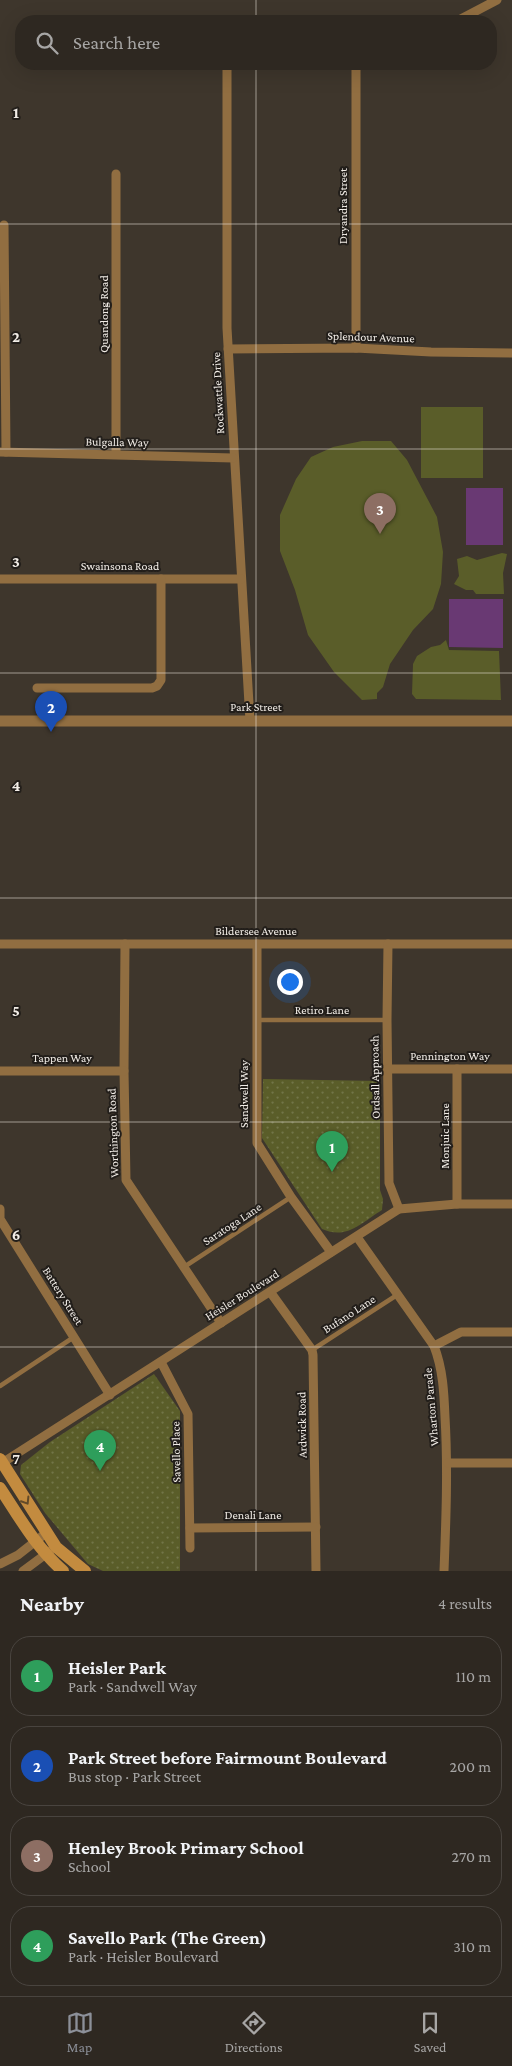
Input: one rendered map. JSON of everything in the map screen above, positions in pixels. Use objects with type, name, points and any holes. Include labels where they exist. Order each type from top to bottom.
[{"type":"main road","points":[[1,1461],[46,1534],[56,1547],[85,1571]]},
{"type":"main road","points":[[0,1488],[35,1542],[45,1555],[63,1571]]},
{"type":"street","points":[[468,15],[497,0]]},
{"type":"street","name":"Rockwattle Drive","points":[[227,70],[228,349],[250,721]]},
{"type":"street","name":"Dryandra Street","points":[[356,70],[356,348]]},
{"type":"street","name":"Quandong Road","points":[[116,174],[116,454]]},
{"type":"street","points":[[3,452],[4,225]]},
{"type":"street","name":"Splendour Avenue","points":[[228,349],[356,348],[431,352],[512,353]]},
{"type":"street","name":"Bulgalla Way","points":[[3,452],[233,458]]},
{"type":"street","name":"Swainsona Road","points":[[0,579],[241,579]]},
{"type":"street","points":[[37,688],[152,688],[157,686],[161,680],[161,579]]},
{"type":"street","name":"Park Street","points":[[0,721],[512,721]]},
{"type":"street","name":"Bildersee Avenue","points":[[0,944],[512,944]]},
{"type":"street","name":"Worthington Road","points":[[126,944],[124,1071],[126,1180],[221,1323]]},
{"type":"street","name":"Sandwell Way","points":[[257,944],[257,1143],[291,1197],[331,1252]]},
{"type":"street","name":"Ordsall Approach","points":[[388,944],[389,1183],[399,1209]]},
{"type":"street","name":"Pennington Way","points":[[388,1069],[512,1069]]},
{"type":"street","name":"Monjuic Lane","points":[[457,1069],[457,1204]]},
{"type":"street","name":"Tappen Way","points":[[0,1071],[124,1071]]},
{"type":"street","name":"Heisler Boulevard","points":[[1,1461],[110,1395],[399,1209],[457,1204],[512,1204]]},
{"type":"street","name":"Battery Street","points":[[0,1209],[0,1219],[110,1395]]},
{"type":"street","name":"Wharton Parade","points":[[357,1237],[434,1346],[440,1360],[448,1463],[444,1571]]},
{"type":"street","points":[[271,1292],[312,1350]]},
{"type":"street","points":[[434,1346],[461,1332],[512,1332]]},
{"type":"street","name":"Ardwick Road","points":[[312,1350],[316,1571]]},
{"type":"street","name":"Savello Place","points":[[161,1362],[188,1414],[190,1548]]},
{"type":"street","points":[[448,1463],[512,1463]]},
{"type":"street","name":"Denali Lane","points":[[190,1528],[316,1527]]},
{"type":"street","points":[[0,1564],[18,1555],[46,1534]]},
{"type":"street","points":[[23,1571],[56,1547]]},
{"type":"lane","name":"Retiro Lane","points":[[258,1020],[387,1020]]},
{"type":"lane","name":"Saratoga Lane","points":[[184,1267],[291,1197]]},
{"type":"lane","name":"Bufano Lane","points":[[312,1350],[397,1295]]},
{"type":"lane","points":[[0,1386],[74,1337]]},
{"type":"green space","points":[[421,407],[483,407],[483,478],[421,478]]},
{"type":"green space","points":[[362,441],[391,441],[407,460],[437,517],[443,552],[441,584],[433,609],[413,630],[390,664],[383,687],[377,693],[377,699],[362,700],[334,672],[308,635],[295,590],[280,551],[280,515],[296,479],[311,457],[333,447]]},
{"type":"green space","points":[[502,553],[507,554],[503,573],[504,594],[476,594],[473,590],[466,590],[454,584],[459,576],[457,559],[467,556],[477,560]]},
{"type":"green space","points":[[446,640],[449,650],[499,651],[501,700],[416,699],[412,694],[413,664],[417,656]]},
{"type":"green space","points":[[263,1079],[380,1081],[380,1190],[383,1199],[382,1210],[360,1225],[346,1231],[331,1232],[322,1229],[262,1138]]},
{"type":"green space","points":[[154,1374],[180,1411],[180,1571],[103,1571],[88,1564],[45,1513],[20,1474],[21,1465],[50,1442]]},
{"type":"building","points":[[466,488],[503,488],[503,545],[466,545]]},
{"type":"building","points":[[449,599],[503,599],[503,648],[449,647]]},
{"type":"place","name":"Henley Brook Primary School","points":[[380,534]]},
{"type":"place","name":"Park Street before Fairmount Boulevard","points":[[51,732]]},
{"type":"place","name":"Heisler Park","points":[[332,1172]]},
{"type":"place","name":"Savello Park (The Green)","points":[[100,1471]]}]
